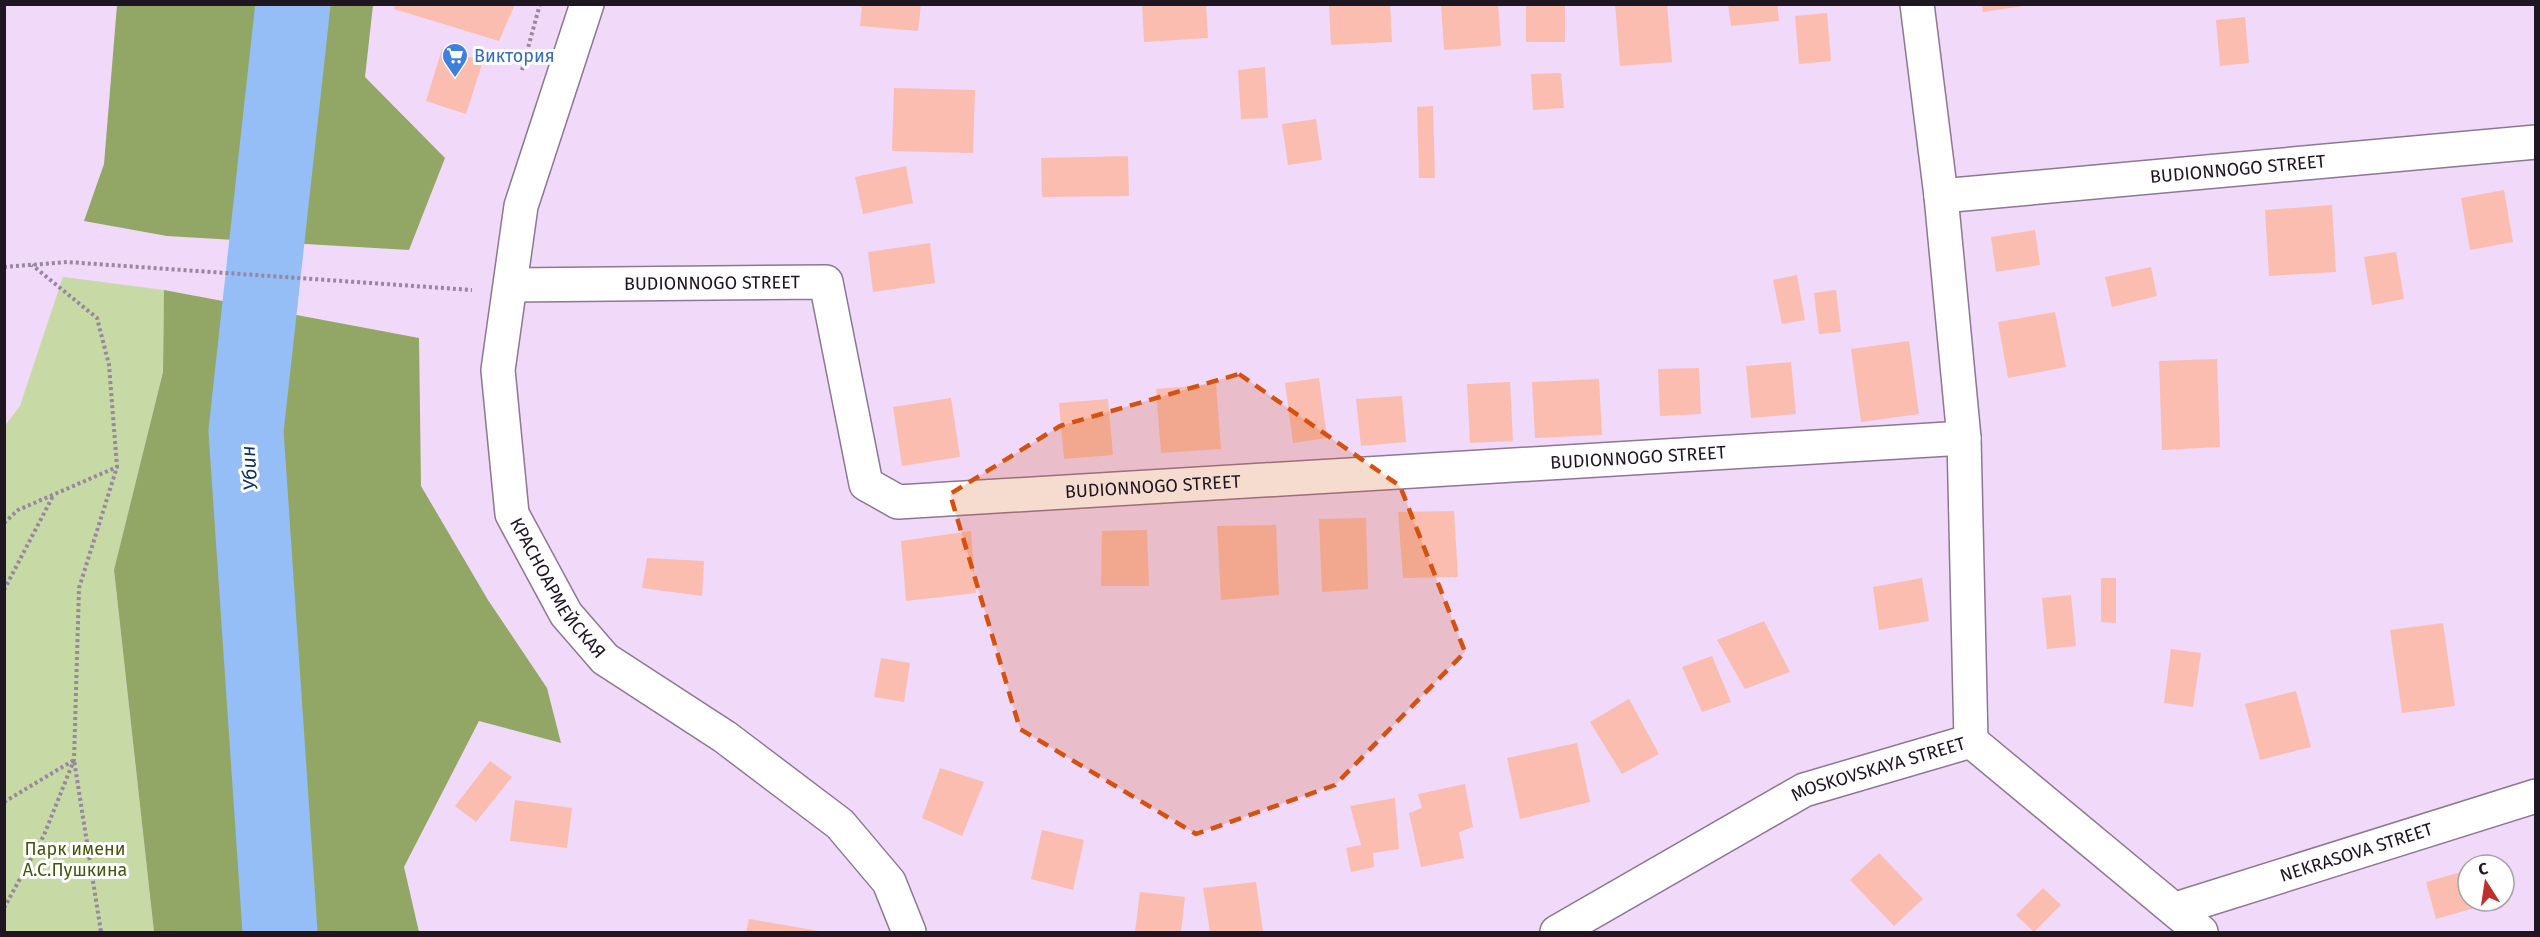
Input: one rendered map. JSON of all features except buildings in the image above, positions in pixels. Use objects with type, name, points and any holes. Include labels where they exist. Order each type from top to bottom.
[{"type":"street","name":"КРАСНОАРМЕЙСКАЯ","points":[[587,4],[521,206],[498,370],[512,514],[566,614],[605,659],[725,737],[840,824],[889,882],[909,933]]},
{"type":"street","points":[[1917,4],[1941,196],[1964,438],[1971,741]]},
{"type":"street","name":"BUDIONNOGO STREET","points":[[1941,196],[2535,142]]},
{"type":"street","name":"BUDIONNOGO STREET","points":[[511,285],[826,282],[866,484],[898,502],[1964,438]]},
{"type":"street","name":"MOSKOVSKAYA STREET","points":[[1557,933],[1804,790],[1971,741],[2176,909],[2201,933]]},
{"type":"street","name":"NEKRASOVA STREET","points":[[2176,909],[2535,796]]},
{"type":"path","points":[[520,77],[540,4]]},
{"type":"path","points":[[4,267],[67,262],[475,291],[476,279]]},
{"type":"path","points":[[32,265],[97,318],[109,365],[117,467],[79,588],[74,760],[101,933]]},
{"type":"path","points":[[4,523],[18,510],[117,467]]},
{"type":"path","points":[[4,590],[53,495]]},
{"type":"path","points":[[4,802],[74,760]]},
{"type":"path","points":[[4,908],[44,835],[74,760]]},
{"type":"highlighted area","points":[[1239,374],[1400,486],[1465,652],[1335,785],[1196,834],[1020,729],[950,494],[1060,426]]},
{"type":"green space","points":[[117,5],[373,5],[365,77],[445,158],[409,250],[167,236],[84,221],[104,164]]},
{"type":"green space","name":"Парк имени А.С.Пушкина","points":[[63,277],[164,290],[163,372],[114,571],[154,932],[5,932],[4,427],[20,406]]},
{"type":"green space","points":[[164,290],[419,338],[421,486],[488,600],[547,688],[561,743],[479,721],[404,867],[419,932],[154,932],[114,570],[163,372]]},
{"type":"waterway","name":"Убин","points":[[280,932],[246,431],[293,4]]},
{"type":"place","name":"Виктория","points":[[455,79]]}]
